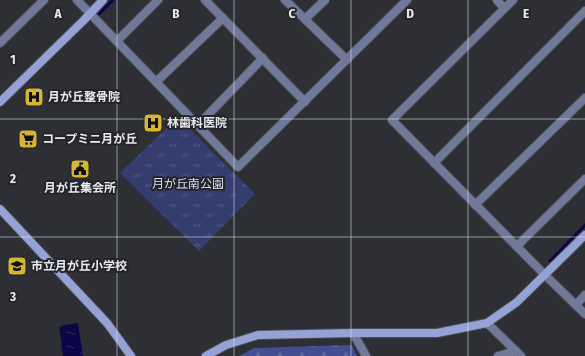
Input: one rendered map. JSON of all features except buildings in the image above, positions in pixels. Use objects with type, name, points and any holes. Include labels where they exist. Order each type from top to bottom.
[{"type":"street","points":[[0,43],[44,0]]},
{"type":"street","points":[[77,0],[238,167],[407,0]]},
{"type":"street","points":[[0,102],[103,0]]},
{"type":"street","points":[[117,41],[158,0]]},
{"type":"street","points":[[205,0],[305,102]]},
{"type":"street","points":[[285,0],[347,60]]},
{"type":"street","points":[[305,19],[324,0]]},
{"type":"street","points":[[497,0],[504,8]]},
{"type":"street","points":[[513,0],[392,120],[585,314]]},
{"type":"street","points":[[434,163],[585,10]]},
{"type":"street","points":[[156,82],[223,18]]},
{"type":"street","points":[[198,126],[263,58]]},
{"type":"street","points":[[476,204],[585,98]]},
{"type":"street","points":[[517,246],[585,179]]},
{"type":"street","points":[[0,209],[107,323],[131,356]]},
{"type":"street","points":[[206,356],[226,344],[258,335],[437,333],[487,323],[517,302],[585,235]]},
{"type":"street","points":[[576,305],[585,295]]},
{"type":"street","points":[[487,323],[518,354]]},
{"type":"street","points":[[353,333],[366,356]]},
{"type":"street","points":[[498,356],[518,354]]},
{"type":"green space","name":"月が丘南公園","points":[[178,117],[255,194],[199,251],[120,173]]},
{"type":"green space","points":[[352,345],[357,356],[239,356],[254,348]]},
{"type":"water","points":[[78,323],[83,356],[63,356],[59,326]]},
{"type":"waterway","points":[[96,17],[113,0]]},
{"type":"waterway","points":[[550,261],[585,225]]},
{"type":"place","name":"月が丘整骨院","points":[[34,97]]},
{"type":"place","name":"林歯科医院","points":[[153,123]]},
{"type":"place","name":"コープミニ月が丘","points":[[28,139]]},
{"type":"place","name":"月が丘集会所","points":[[80,169]]},
{"type":"place","name":"市立月が丘小学校","points":[[17,266]]}]
